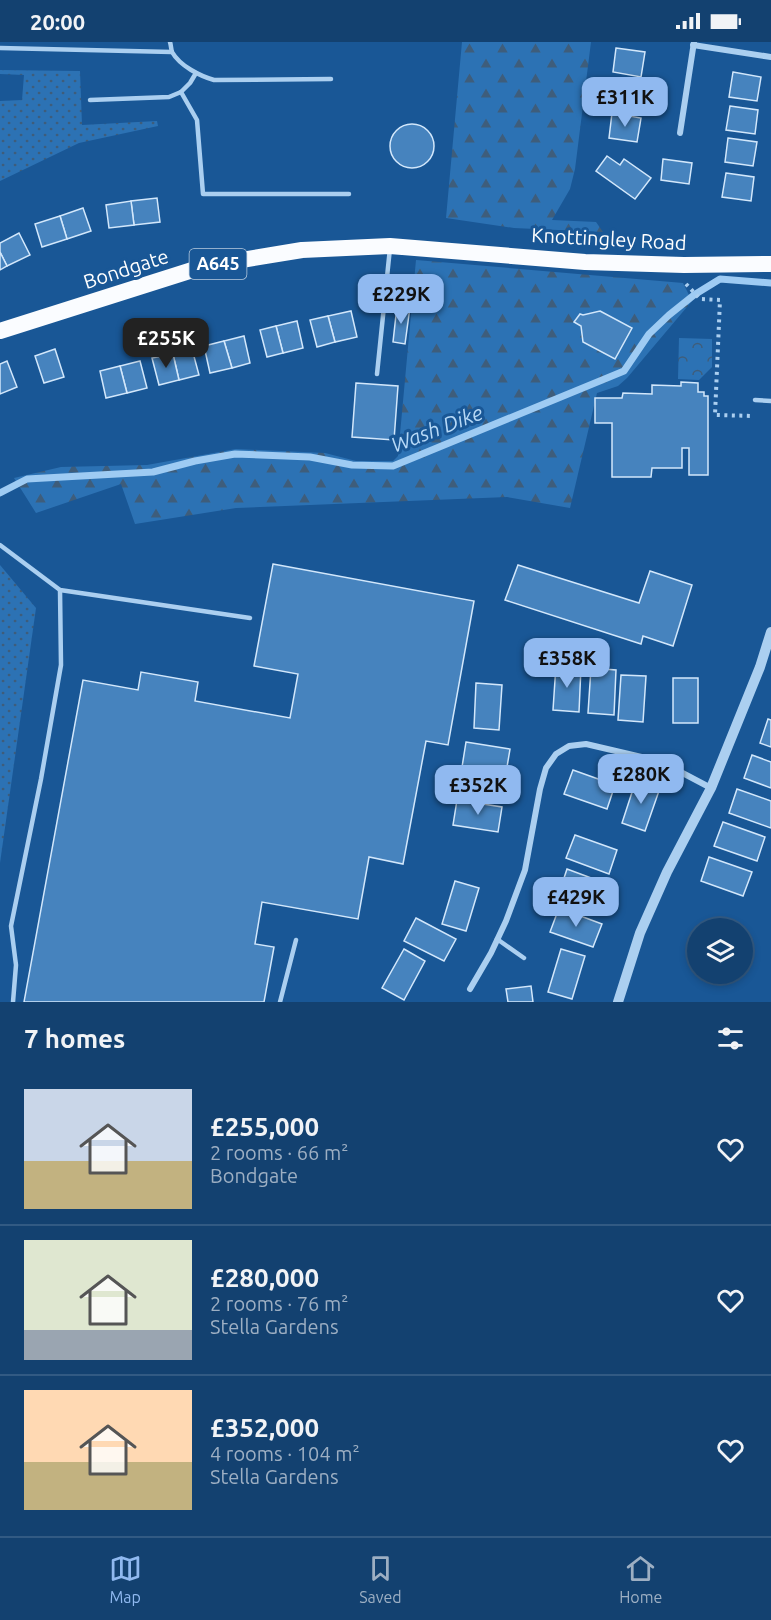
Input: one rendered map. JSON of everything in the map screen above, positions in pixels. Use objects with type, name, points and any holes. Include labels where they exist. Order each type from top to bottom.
[{"type":"highway","name":"Bondgate","points":[[0,331],[205,266],[302,250],[390,246],[445,250]]},
{"type":"highway","name":"Knottingley Road","points":[[445,250],[585,262],[771,264]]},
{"type":"street","points":[[680,133],[693,44],[771,57]]},
{"type":"street","points":[[618,1002],[640,933],[667,872],[711,788],[760,667],[771,632]]},
{"type":"street","points":[[470,989],[506,921],[525,870],[540,789],[546,768],[556,754],[569,746],[586,744],[650,759],[711,788]]},
{"type":"lane","points":[[64,42],[64,50]]},
{"type":"lane","points":[[92,42],[92,50]]},
{"type":"lane","points":[[170,42],[172,52],[188,69],[214,80],[331,79]]},
{"type":"lane","points":[[0,48],[172,52]]},
{"type":"lane","points":[[90,100],[169,97],[182,92],[196,73]]},
{"type":"lane","points":[[182,92],[196,120],[203,194],[349,194]]},
{"type":"lane","points":[[377,374],[390,246]]},
{"type":"lane","points":[[755,400],[771,401]]},
{"type":"lane","points":[[0,545],[60,590],[250,618]]},
{"type":"lane","points":[[13,1002],[16,965],[11,926],[41,779],[61,665],[60,590]]},
{"type":"lane","points":[[497,939],[524,958]]},
{"type":"lane","points":[[280,1002],[297,940]]},
{"type":"path","points":[[681,278],[700,299],[720,300],[715,414],[754,416]]},
{"type":"green space","points":[[462,42],[591,42],[575,169],[570,189],[552,220],[596,222],[603,232],[514,228],[446,218]]},
{"type":"green space","points":[[0,70],[80,71],[82,125],[157,121],[158,126],[79,143],[0,181],[0,101],[22,100],[24,75],[0,74]]},
{"type":"green space","points":[[416,260],[683,283],[692,301],[627,378],[618,386],[597,393],[570,508],[507,497],[236,508],[135,524],[121,484],[36,513],[14,478],[61,467],[147,465],[236,449],[325,453],[356,461],[393,461],[398,456]]},
{"type":"green space","points":[[679,338],[712,339],[712,367],[699,380],[678,379]]},
{"type":"green space","points":[[0,565],[36,608],[0,863]]},
{"type":"building","points":[[616,48],[645,52],[641,77],[613,72]]},
{"type":"building","points":[[733,72],[761,77],[757,101],[729,97]]},
{"type":"building","points":[[616,83],[645,87],[641,111],[613,107]]},
{"type":"building","points":[[730,106],[758,110],[755,134],[726,130]]},
{"type":"building","points":[[612,113],[641,118],[637,142],[609,138]]},
{"type":"building","points":[[412,124],[427,131],[434,146],[427,161],[412,168],[397,161],[390,146],[397,131]]},
{"type":"building","points":[[728,138],[757,142],[753,166],[725,162]]},
{"type":"building","points":[[607,156],[620,165],[624,159],[651,178],[635,199],[596,171]]},
{"type":"building","points":[[663,159],[692,163],[689,184],[661,180]]},
{"type":"building","points":[[726,173],[754,177],[751,201],[722,197]]},
{"type":"building","points":[[157,198],[160,222],[134,225],[131,201]]},
{"type":"building","points":[[131,201],[134,225],[109,228],[106,205]]},
{"type":"building","points":[[83,208],[91,231],[67,239],[60,216]]},
{"type":"building","points":[[60,216],[67,239],[42,247],[35,224]]},
{"type":"building","points":[[19,233],[30,255],[7,266],[0,252],[0,243]]},
{"type":"building","points":[[0,252],[7,266],[0,270]]},
{"type":"building","points":[[397,306],[410,307],[405,344],[393,342]]},
{"type":"building","points":[[351,311],[357,337],[335,342],[328,316]]},
{"type":"building","points":[[600,311],[632,328],[615,359],[583,342],[581,326],[574,322],[580,314]]},
{"type":"building","points":[[328,316],[335,342],[317,347],[310,320]]},
{"type":"building","points":[[297,321],[303,348],[283,353],[276,326]]},
{"type":"building","points":[[276,326],[283,353],[267,357],[260,330]]},
{"type":"building","points":[[244,336],[250,363],[232,368],[224,341]]},
{"type":"building","points":[[224,341],[232,368],[210,373],[204,346]]},
{"type":"building","points":[[55,349],[64,377],[44,383],[35,356]]},
{"type":"building","points":[[192,349],[199,375],[179,380],[173,354]]},
{"type":"building","points":[[173,354],[179,380],[159,385],[152,358]]},
{"type":"building","points":[[7,361],[17,387],[0,394],[0,364]]},
{"type":"building","points":[[140,361],[147,388],[127,393],[120,366]]},
{"type":"building","points":[[120,366],[127,393],[106,398],[100,371]]},
{"type":"building","points":[[681,382],[698,383],[698,392],[704,392],[704,396],[708,396],[708,475],[689,475],[689,448],[682,448],[682,468],[652,468],[651,477],[612,477],[612,423],[595,423],[595,398],[622,398],[623,393],[652,394],[652,385],[681,386]]},
{"type":"building","points":[[356,383],[398,386],[394,440],[352,437]]},
{"type":"building","points":[[273,564],[474,601],[448,745],[426,741],[403,864],[369,857],[358,919],[262,902],[255,944],[274,947],[264,1002],[24,1002],[83,680],[138,690],[141,672],[198,682],[195,701],[290,718],[298,674],[254,666]]},
{"type":"building","points":[[518,565],[639,603],[650,571],[692,585],[673,646],[643,636],[641,644],[505,600]]},
{"type":"building","points":[[556,665],[581,667],[579,712],[553,710]]},
{"type":"building","points":[[591,668],[616,670],[614,715],[588,713]]},
{"type":"building","points":[[621,675],[646,676],[643,722],[618,720]]},
{"type":"building","points":[[673,678],[698,678],[698,723],[673,723]]},
{"type":"building","points":[[476,683],[502,685],[499,730],[474,728]]},
{"type":"building","points":[[768,719],[771,720],[771,747],[760,743]]},
{"type":"building","points":[[466,742],[510,749],[506,773],[462,767]]},
{"type":"building","points":[[752,755],[771,762],[771,788],[744,778]]},
{"type":"building","points":[[573,770],[615,785],[607,809],[564,794]]},
{"type":"building","points":[[462,771],[507,778],[503,803],[458,796]]},
{"type":"building","points":[[636,780],[660,788],[645,831],[622,823]]},
{"type":"building","points":[[737,789],[771,801],[771,828],[729,813]]},
{"type":"building","points":[[457,800],[502,807],[498,832],[453,825]]},
{"type":"building","points":[[723,822],[765,837],[757,861],[714,846]]},
{"type":"building","points":[[575,835],[617,850],[609,874],[566,858]]},
{"type":"building","points":[[709,857],[752,872],[743,896],[701,881]]},
{"type":"building","points":[[567,869],[610,885],[601,908],[559,893]]},
{"type":"building","points":[[455,881],[479,888],[466,931],[442,924]]},
{"type":"building","points":[[559,908],[602,924],[593,947],[550,932]]},
{"type":"building","points":[[416,918],[456,939],[444,961],[404,941]]},
{"type":"building","points":[[404,949],[425,961],[404,1000],[382,988]]},
{"type":"building","points":[[561,949],[585,956],[572,999],[548,992]]},
{"type":"building","points":[[531,986],[533,1002],[508,1002],[506,989]]},
{"type":"waterway","name":"Wash Dike","points":[[0,493],[27,479],[153,472],[235,454],[310,457],[352,465],[393,466],[624,371],[649,334],[694,295],[720,279],[771,283]]}]
